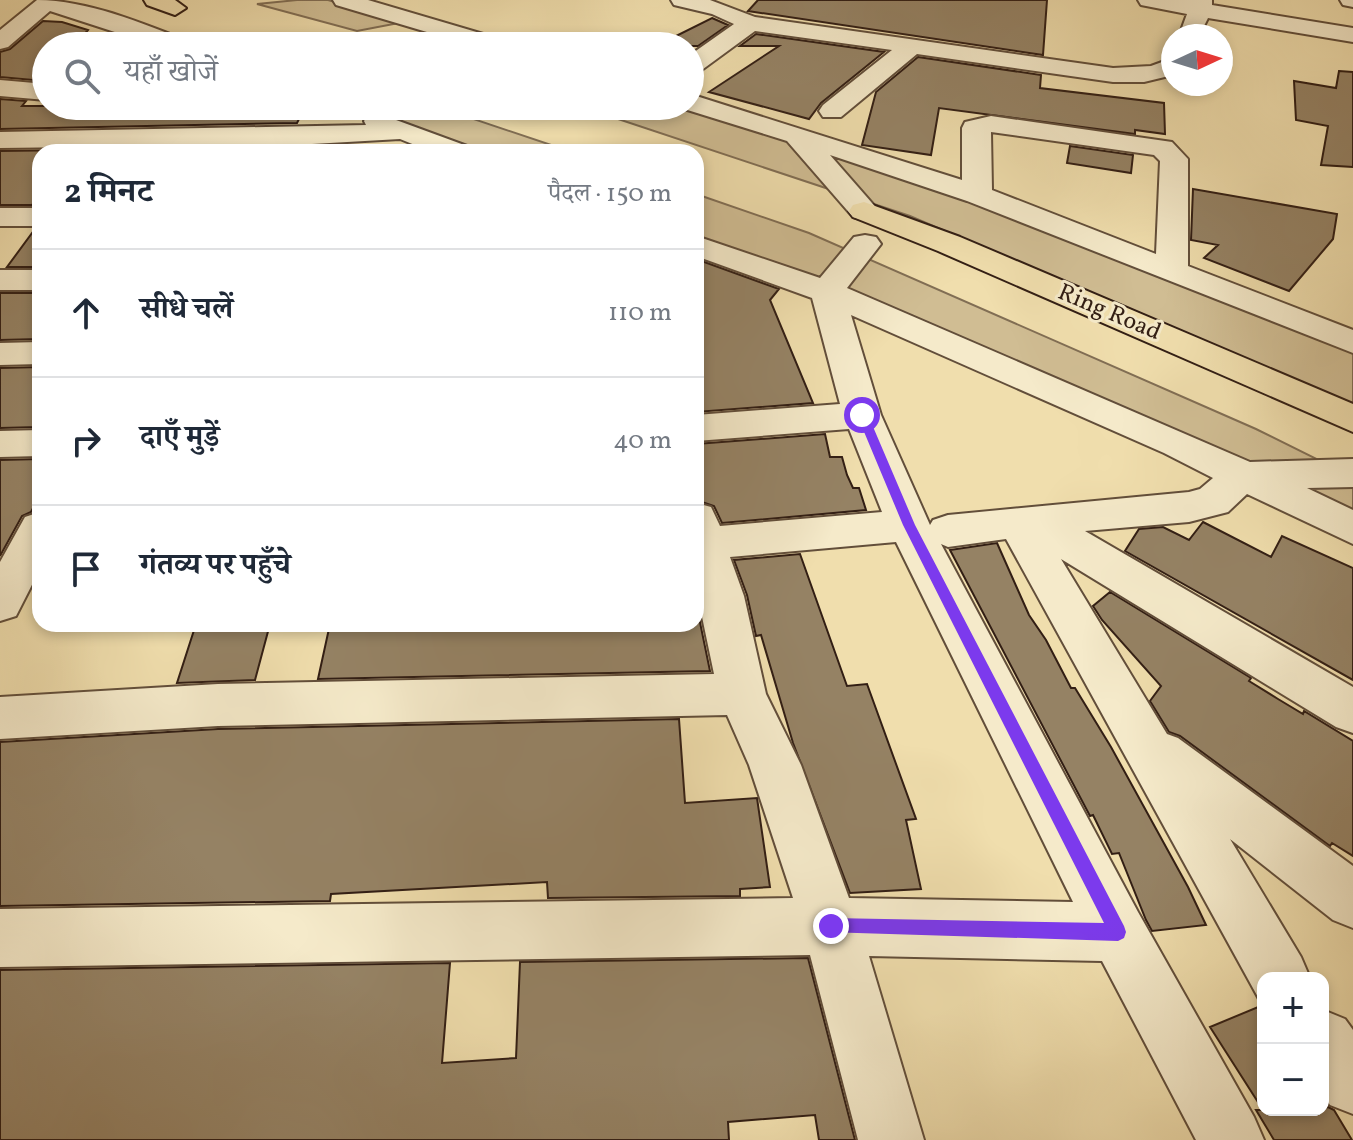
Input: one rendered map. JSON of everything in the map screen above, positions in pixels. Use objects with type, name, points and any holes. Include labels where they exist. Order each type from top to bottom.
[{"type":"main road","name":"Ring Road","points":[[864,228],[949,244],[1353,419]]},
{"type":"street","points":[[344,0],[376,4],[458,32]]},
{"type":"street","points":[[682,0],[720,9],[750,23],[1113,75],[1161,72]]},
{"type":"street","points":[[1149,0],[1200,5],[1353,35]]},
{"type":"street","points":[[0,42],[7,22],[39,1],[143,32]]},
{"type":"street","points":[[165,4],[185,32]]},
{"type":"street","points":[[1193,24],[1200,5]]},
{"type":"street","points":[[704,57],[750,23]]},
{"type":"street","points":[[832,111],[911,47]]},
{"type":"street","points":[[0,88],[32,91]]},
{"type":"street","points":[[704,106],[977,195],[1353,342]]},
{"type":"street","points":[[374,120],[436,144]]},
{"type":"street","points":[[977,195],[975,128],[983,125],[1162,148],[1174,159],[1172,272]]},
{"type":"street","points":[[224,144],[403,131]]},
{"type":"street","points":[[797,135],[864,228],[827,292],[862,415],[928,528],[1118,932],[1231,1140]]},
{"type":"street","points":[[0,140],[73,144]]},
{"type":"street","points":[[0,217],[32,217]]},
{"type":"street","points":[[704,248],[827,292],[1178,444],[1353,528]]},
{"type":"street","points":[[0,280],[32,280]]},
{"type":"street","points":[[0,354],[32,353]]},
{"type":"street","points":[[704,427],[862,415]]},
{"type":"street","points":[[0,444],[32,443]]},
{"type":"street","points":[[704,535],[928,528],[1189,507],[1213,501],[1241,476],[1353,473]]},
{"type":"street","points":[[1025,521],[1353,712]]},
{"type":"street","points":[[1025,521],[1144,742],[1277,972]]},
{"type":"street","points":[[0,603],[27,545]]},
{"type":"street","points":[[704,553],[742,694],[775,765],[831,926],[891,1140]]},
{"type":"street","points":[[0,718],[218,705],[742,694]]},
{"type":"street","points":[[1144,742],[1353,900]]},
{"type":"street","points":[[0,938],[831,926],[1118,932]]},
{"type":"street","points":[[1325,1044],[1353,1082]]},
{"type":"shaded area","points":[[328,0],[404,22],[357,31],[257,4]]},
{"type":"shaded area","points":[[704,110],[889,162],[1353,342],[1353,406],[910,216],[704,148],[704,144],[693,144],[621,120],[704,120]]},
{"type":"shaded area","points":[[372,120],[477,120],[548,144],[433,144]]},
{"type":"shaded area","points":[[704,197],[809,233],[1256,429],[1353,477],[1353,528],[704,248]]},
{"type":"building","points":[[758,0],[1047,0],[1043,55],[748,11]]},
{"type":"building","points":[[712,18],[728,25],[704,42],[704,32],[684,32]]},
{"type":"building","points":[[43,21],[62,22],[88,30],[32,32],[32,80],[0,77],[0,52],[10,49]]},
{"type":"building","points":[[756,34],[884,52],[821,103],[809,119],[709,92],[779,46],[740,46]]},
{"type":"building","points":[[918,57],[1041,75],[1040,88],[1164,103],[1165,134],[1135,130],[1135,134],[939,108],[931,155],[862,145],[876,92]]},
{"type":"building","points":[[1339,71],[1353,72],[1353,167],[1321,165],[1328,126],[1296,120],[1294,81],[1336,88]]},
{"type":"building","points":[[0,99],[26,101],[22,106],[32,106],[32,120],[298,120],[297,123],[0,129]]},
{"type":"building","points":[[1070,146],[1133,155],[1131,173],[1067,163]]},
{"type":"building","points":[[0,151],[32,151],[32,205],[0,205]]},
{"type":"building","points":[[1193,189],[1337,214],[1333,239],[1289,291],[1204,258],[1218,245],[1191,240]]},
{"type":"building","points":[[32,233],[32,267],[7,267]]},
{"type":"building","points":[[704,262],[779,289],[770,300],[813,403],[704,411]]},
{"type":"building","points":[[0,293],[32,293],[32,339],[0,340]]},
{"type":"building","points":[[32,367],[32,427],[0,428],[0,368]]},
{"type":"building","points":[[825,434],[830,457],[842,457],[847,475],[853,488],[859,488],[866,510],[722,523],[714,506],[704,503],[704,443]]},
{"type":"building","points":[[32,459],[32,510],[22,516],[0,556],[0,460]]},
{"type":"building","points":[[1203,522],[1271,557],[1282,536],[1353,568],[1353,680],[1125,551],[1139,529],[1163,527],[1189,540]]},
{"type":"building","points":[[997,543],[1029,615],[1071,688],[1075,688],[1111,747],[1206,925],[1152,931],[1119,853],[1112,854],[1093,815],[1090,816],[950,550]]},
{"type":"building","points":[[800,554],[847,686],[867,684],[916,819],[906,820],[921,889],[850,893],[793,743],[761,635],[756,636],[747,595],[734,560]]},
{"type":"building","points":[[1110,592],[1251,678],[1249,681],[1278,699],[1353,741],[1353,856],[1332,843],[1330,846],[1180,736],[1169,732],[1150,701],[1161,686],[1093,606]]},
{"type":"building","points":[[193,632],[268,632],[255,680],[177,683]]},
{"type":"building","points":[[328,632],[702,632],[710,671],[318,679]]},
{"type":"building","points":[[679,719],[685,803],[757,798],[770,887],[740,889],[740,896],[548,898],[547,882],[331,894],[330,901],[0,906],[0,742],[218,729]]},
{"type":"building","points":[[808,958],[855,1140],[819,1140],[815,1115],[728,1122],[729,1140],[0,1140],[0,970],[450,963],[442,1063],[516,1058],[520,962]]},
{"type":"building","points":[[1257,1007],[1257,1101],[1210,1027]]},
{"type":"building","points":[[1329,1108],[1334,1110],[1352,1140],[1274,1140],[1260,1116],[1329,1116]]},
{"type":"route","points":[[831,926],[1118,932],[909,525],[862,415]]}]
